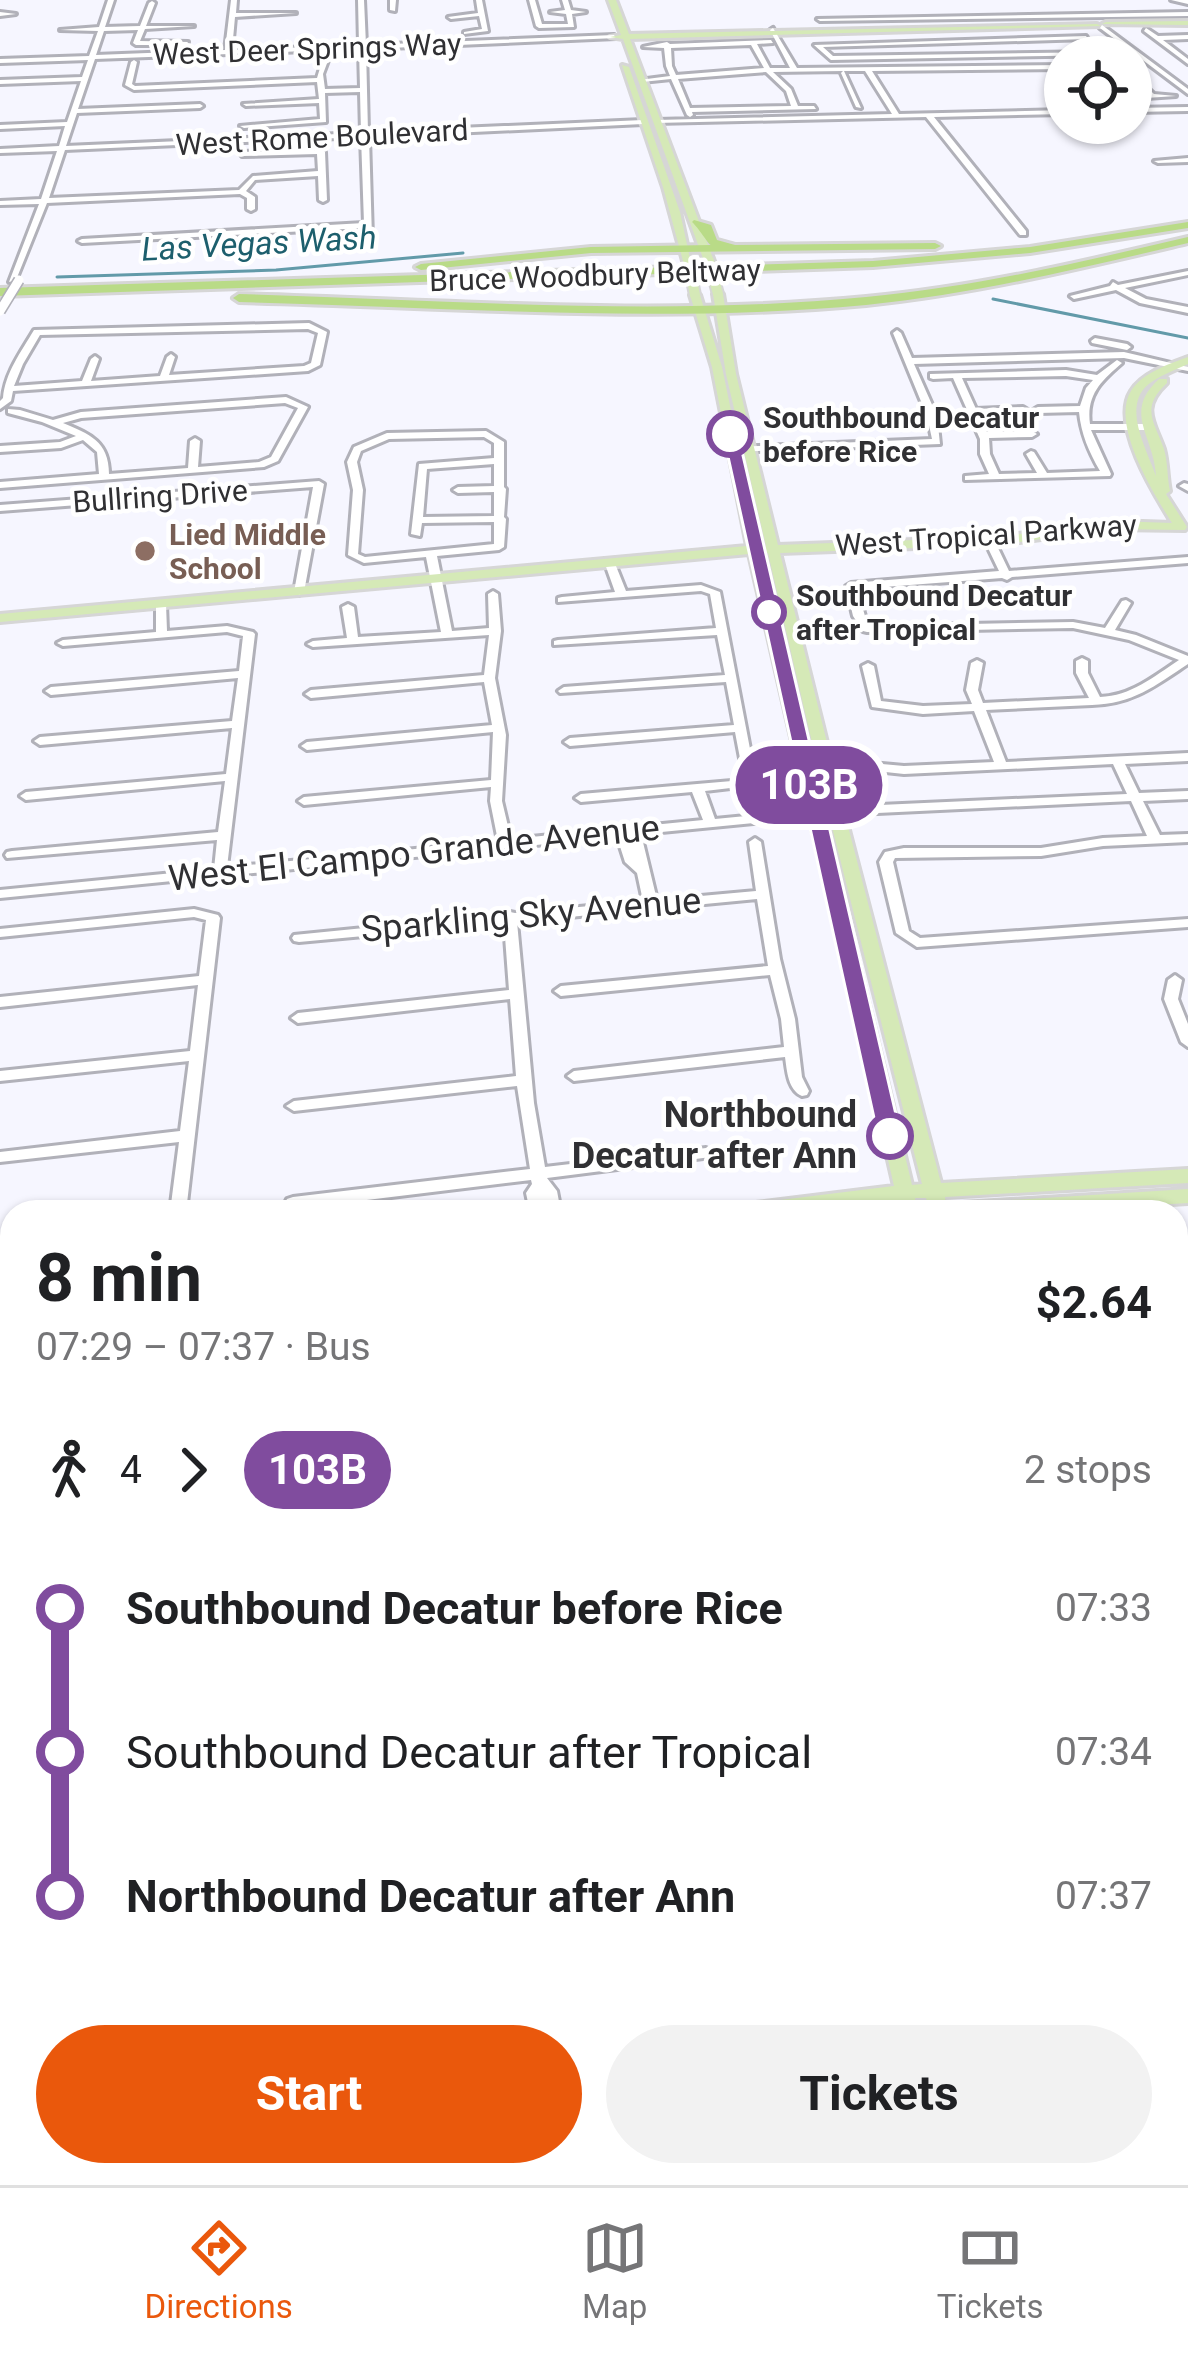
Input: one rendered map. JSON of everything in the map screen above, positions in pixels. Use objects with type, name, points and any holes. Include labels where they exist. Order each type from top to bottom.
[{"type":"highway","points":[[698,222],[707,227],[713,243],[748,248]]},
{"type":"highway","points":[[199,286],[545,253],[685,248],[708,254],[748,248],[991,244],[1188,224]]},
{"type":"highway","name":"Bruce Woodbury Beltway","points":[[0,301],[199,286],[873,264],[1030,250],[1188,224]]},
{"type":"highway","points":[[214,298],[533,311],[698,308],[719,301],[742,308],[926,294],[1188,240]]},
{"type":"highway","name":"Bruce Woodbury Beltway","points":[[0,301],[877,277],[1056,260],[1188,240]]},
{"type":"highway","points":[[726,326],[742,308]]},
{"type":"main road","points":[[601,0],[651,149],[672,194],[717,367],[755,553],[906,1200]]},
{"type":"main road","points":[[612,0],[708,254],[726,326],[730,367],[836,811],[936,1200]]},
{"type":"main road","name":"West Deer Springs Way","points":[[614,37],[1188,21]]},
{"type":"main road","points":[[641,117],[658,122]]},
{"type":"main road","points":[[641,117],[666,145]]},
{"type":"main road","points":[[651,149],[666,145]]},
{"type":"main road","points":[[1113,524],[1162,517],[1146,479],[1139,429],[1147,396],[1184,365]]},
{"type":"main road","points":[[1139,429],[1159,452],[1161,486],[1184,527]]},
{"type":"main road","points":[[1147,469],[1184,527]]},
{"type":"main road","points":[[1172,505],[1188,513]]},
{"type":"main road","name":"West Tropical Parkway","points":[[987,546],[1113,524],[1184,527]]},
{"type":"main road","name":"West Tropical Parkway","points":[[429,564],[515,576],[755,553],[987,546],[1184,527]]},
{"type":"main road","name":"West Tropical Parkway","points":[[0,618],[299,592],[429,564],[611,565]]},
{"type":"main road","points":[[515,576],[550,567]]},
{"type":"main road","points":[[854,988],[881,987]]},
{"type":"main road","points":[[860,1014],[885,1046],[898,1050]]},
{"type":"main road","points":[[912,1200],[934,1190],[1188,1176]]},
{"type":"main road","points":[[1105,1200],[1181,1195]]},
{"type":"street","points":[[0,301],[43,221],[44,201],[111,0]]},
{"type":"street","points":[[228,53],[234,0]]},
{"type":"street","points":[[361,0],[368,238]]},
{"type":"street","points":[[396,35],[435,39],[483,32],[479,0]]},
{"type":"street","points":[[830,0],[838,19]]},
{"type":"street","points":[[1032,0],[1045,16]]},
{"type":"street","points":[[1076,0],[1188,92]]},
{"type":"street","points":[[1109,0],[1125,15]]},
{"type":"street","points":[[1174,0],[1188,2]]},
{"type":"street","points":[[152,3],[137,44],[186,43]]},
{"type":"street","points":[[820,19],[995,9],[1001,17]]},
{"type":"street","points":[[881,14],[943,25],[1045,16],[1101,23],[1146,11],[1188,21]]},
{"type":"street","points":[[568,12],[582,31]]},
{"type":"street","points":[[537,14],[521,19],[582,12],[554,16]]},
{"type":"street","points":[[232,15],[293,13]]},
{"type":"street","points":[[0,14],[13,14]]},
{"type":"street","points":[[451,16],[482,14]]},
{"type":"street","points":[[554,16],[558,39]]},
{"type":"street","points":[[943,25],[953,40]]},
{"type":"street","points":[[63,30],[191,26]]},
{"type":"street","points":[[1146,30],[1188,62]]},
{"type":"street","points":[[646,47],[753,43],[773,35],[795,70]]},
{"type":"street","points":[[1044,36],[818,44],[827,58],[1044,56]]},
{"type":"street","name":"West Deer Springs Way","points":[[0,62],[361,48],[435,39],[614,37]]},
{"type":"street","points":[[1156,38],[1188,37]]},
{"type":"street","points":[[753,43],[795,108]]},
{"type":"street","points":[[666,44],[669,66],[689,112],[883,106]]},
{"type":"street","points":[[244,126],[322,122],[320,68],[326,58]]},
{"type":"street","points":[[134,62],[131,88],[322,80]]},
{"type":"street","points":[[643,81],[795,70],[1044,67]]},
{"type":"street","points":[[867,69],[897,116]]},
{"type":"street","points":[[257,83],[259,73]]},
{"type":"street","points":[[782,82],[845,76],[859,107]]},
{"type":"street","points":[[0,82],[86,79]]},
{"type":"street","points":[[245,104],[362,90]]},
{"type":"street","points":[[1153,97],[1173,96]]},
{"type":"street","points":[[75,111],[200,106]]},
{"type":"street","points":[[1152,110],[1188,109]]},
{"type":"street","points":[[658,122],[1044,112]]},
{"type":"street","points":[[928,115],[1023,233]]},
{"type":"street","name":"West Rome Boulevard","points":[[0,152],[641,117]]},
{"type":"street","points":[[0,127],[70,124]]},
{"type":"street","points":[[291,124],[293,152]]},
{"type":"street","points":[[242,154],[319,152],[323,200]]},
{"type":"street","points":[[1158,161],[1188,160]]},
{"type":"street","points":[[241,192],[253,178],[322,173]]},
{"type":"street","points":[[0,203],[176,201],[241,192],[251,197],[251,209]]},
{"type":"street","points":[[82,241],[367,225]]},
{"type":"street","points":[[1074,296],[1188,273]]},
{"type":"street","points":[[1113,285],[1143,301],[1187,308]]},
{"type":"street","points":[[319,328],[323,332],[311,368],[86,383],[10,406],[37,332],[319,328]]},
{"type":"street","points":[[1095,341],[1112,354],[1184,365]]},
{"type":"street","points":[[733,452],[948,444],[909,361],[1150,350]]},
{"type":"street","points":[[969,478],[1106,474],[1082,409],[1112,354]]},
{"type":"street","points":[[242,372],[246,356]]},
{"type":"street","points":[[164,377],[171,357]]},
{"type":"street","points":[[86,383],[95,359]]},
{"type":"street","points":[[1012,375],[1021,394]]},
{"type":"street","points":[[933,376],[1097,378]]},
{"type":"street","points":[[957,376],[984,435],[985,454],[995,477]]},
{"type":"street","points":[[0,485],[270,463],[303,413],[303,405],[297,401],[80,415],[52,423]]},
{"type":"street","points":[[10,406],[82,437],[104,455],[104,477]]},
{"type":"street","points":[[1038,410],[1082,409]]},
{"type":"street","points":[[974,412],[1023,410]]},
{"type":"street","points":[[1086,429],[1139,429]]},
{"type":"street","points":[[984,435],[1032,434]]},
{"type":"street","points":[[398,435],[496,436],[499,461],[499,547],[429,564],[357,558],[350,550],[358,490],[352,462],[357,449],[370,441],[398,435]]},
{"type":"street","points":[[0,449],[61,445],[82,437]]},
{"type":"street","points":[[193,470],[195,441]]},
{"type":"street","points":[[833,449],[935,446]]},
{"type":"street","points":[[1031,454],[1044,476]]},
{"type":"street","points":[[416,534],[425,463],[499,461]]},
{"type":"street","points":[[229,468],[230,491]]},
{"type":"street","name":"Bullring Drive","points":[[0,508],[320,484],[299,592]]},
{"type":"street","points":[[458,490],[501,489]]},
{"type":"street","points":[[417,520],[501,519]]},
{"type":"street","points":[[987,546],[999,571]]},
{"type":"street","points":[[1188,560],[854,583],[859,616],[867,629],[1048,623],[1109,631],[1188,660]]},
{"type":"street","points":[[429,564],[447,635]]},
{"type":"street","points":[[611,565],[622,595]]},
{"type":"street","points":[[562,600],[712,590],[748,778],[581,798]]},
{"type":"street","points":[[493,594],[495,631],[489,678],[499,728],[497,814],[505,843]]},
{"type":"street","points":[[1109,631],[1126,603]]},
{"type":"street","points":[[161,604],[162,635]]},
{"type":"street","points":[[348,607],[353,643]]},
{"type":"street","points":[[63,643],[246,630],[220,872]]},
{"type":"street","points":[[313,644],[495,631]]},
{"type":"street","points":[[558,644],[720,631]]},
{"type":"street","points":[[868,666],[874,699],[884,708],[979,708],[1097,703],[1137,693],[1188,660]]},
{"type":"street","points":[[1082,661],[1082,673],[1097,703]]},
{"type":"street","points":[[977,663],[971,684],[1002,766]]},
{"type":"street","points":[[51,691],[244,674]]},
{"type":"street","points":[[311,694],[489,678]]},
{"type":"street","points":[[564,691],[729,678]]},
{"type":"street","points":[[40,741],[238,724]]},
{"type":"street","points":[[307,746],[499,728]]},
{"type":"street","points":[[570,742],[738,728]]},
{"type":"street","points":[[871,767],[1188,758]]},
{"type":"street","points":[[1117,760],[1155,839]]},
{"type":"street","points":[[26,796],[231,777]]},
{"type":"street","points":[[304,801],[497,783]]},
{"type":"street","points":[[697,787],[710,823]]},
{"type":"street","name":"West El Campo Grande Avenue","points":[[0,894],[836,811],[1188,795]]},
{"type":"street","points":[[628,831],[651,905]]},
{"type":"street","points":[[12,855],[224,835]]},
{"type":"street","points":[[1188,838],[1041,852],[970,849],[890,855],[886,862],[903,933],[912,941],[958,942],[1037,931],[1188,923]]},
{"type":"street","points":[[755,842],[795,1076],[802,1091]]},
{"type":"street","name":"Sparkling Sky Avenue","points":[[299,938],[764,893]]},
{"type":"street","points":[[0,933],[207,914],[214,923],[179,1200]]},
{"type":"street","points":[[510,916],[539,1179],[535,1200]]},
{"type":"street","points":[[561,992],[775,970]]},
{"type":"street","points":[[0,1002],[206,980]]},
{"type":"street","points":[[1175,980],[1171,999],[1188,1042]]},
{"type":"street","points":[[298,1018],[517,994]]},
{"type":"street","points":[[574,1076],[793,1051]]},
{"type":"street","points":[[0,1076],[197,1054]]},
{"type":"street","points":[[294,1106],[525,1080]]},
{"type":"street","points":[[0,1156],[187,1136]]},
{"type":"street","points":[[324,1200],[539,1179],[706,1153]]},
{"type":"street","points":[[539,1179],[551,1200]]},
{"type":"waterway","name":"Las Vegas Wash","points":[[57,277],[276,270],[463,253]]},
{"type":"waterway","name":"Las Vegas Wash","points":[[993,299],[1188,338]]},
{"type":"bus line","name":"103B","points":[[730,434],[890,1136]]},
{"type":"place","name":"Southbound Decatur before Rice","points":[[730,434]]},
{"type":"place","name":"Lied Middle School","points":[[145,551]]},
{"type":"place","name":"Southbound Decatur after Tropical","points":[[769,612]]},
{"type":"place","name":"Northbound Decatur after Ann","points":[[890,1136]]}]
